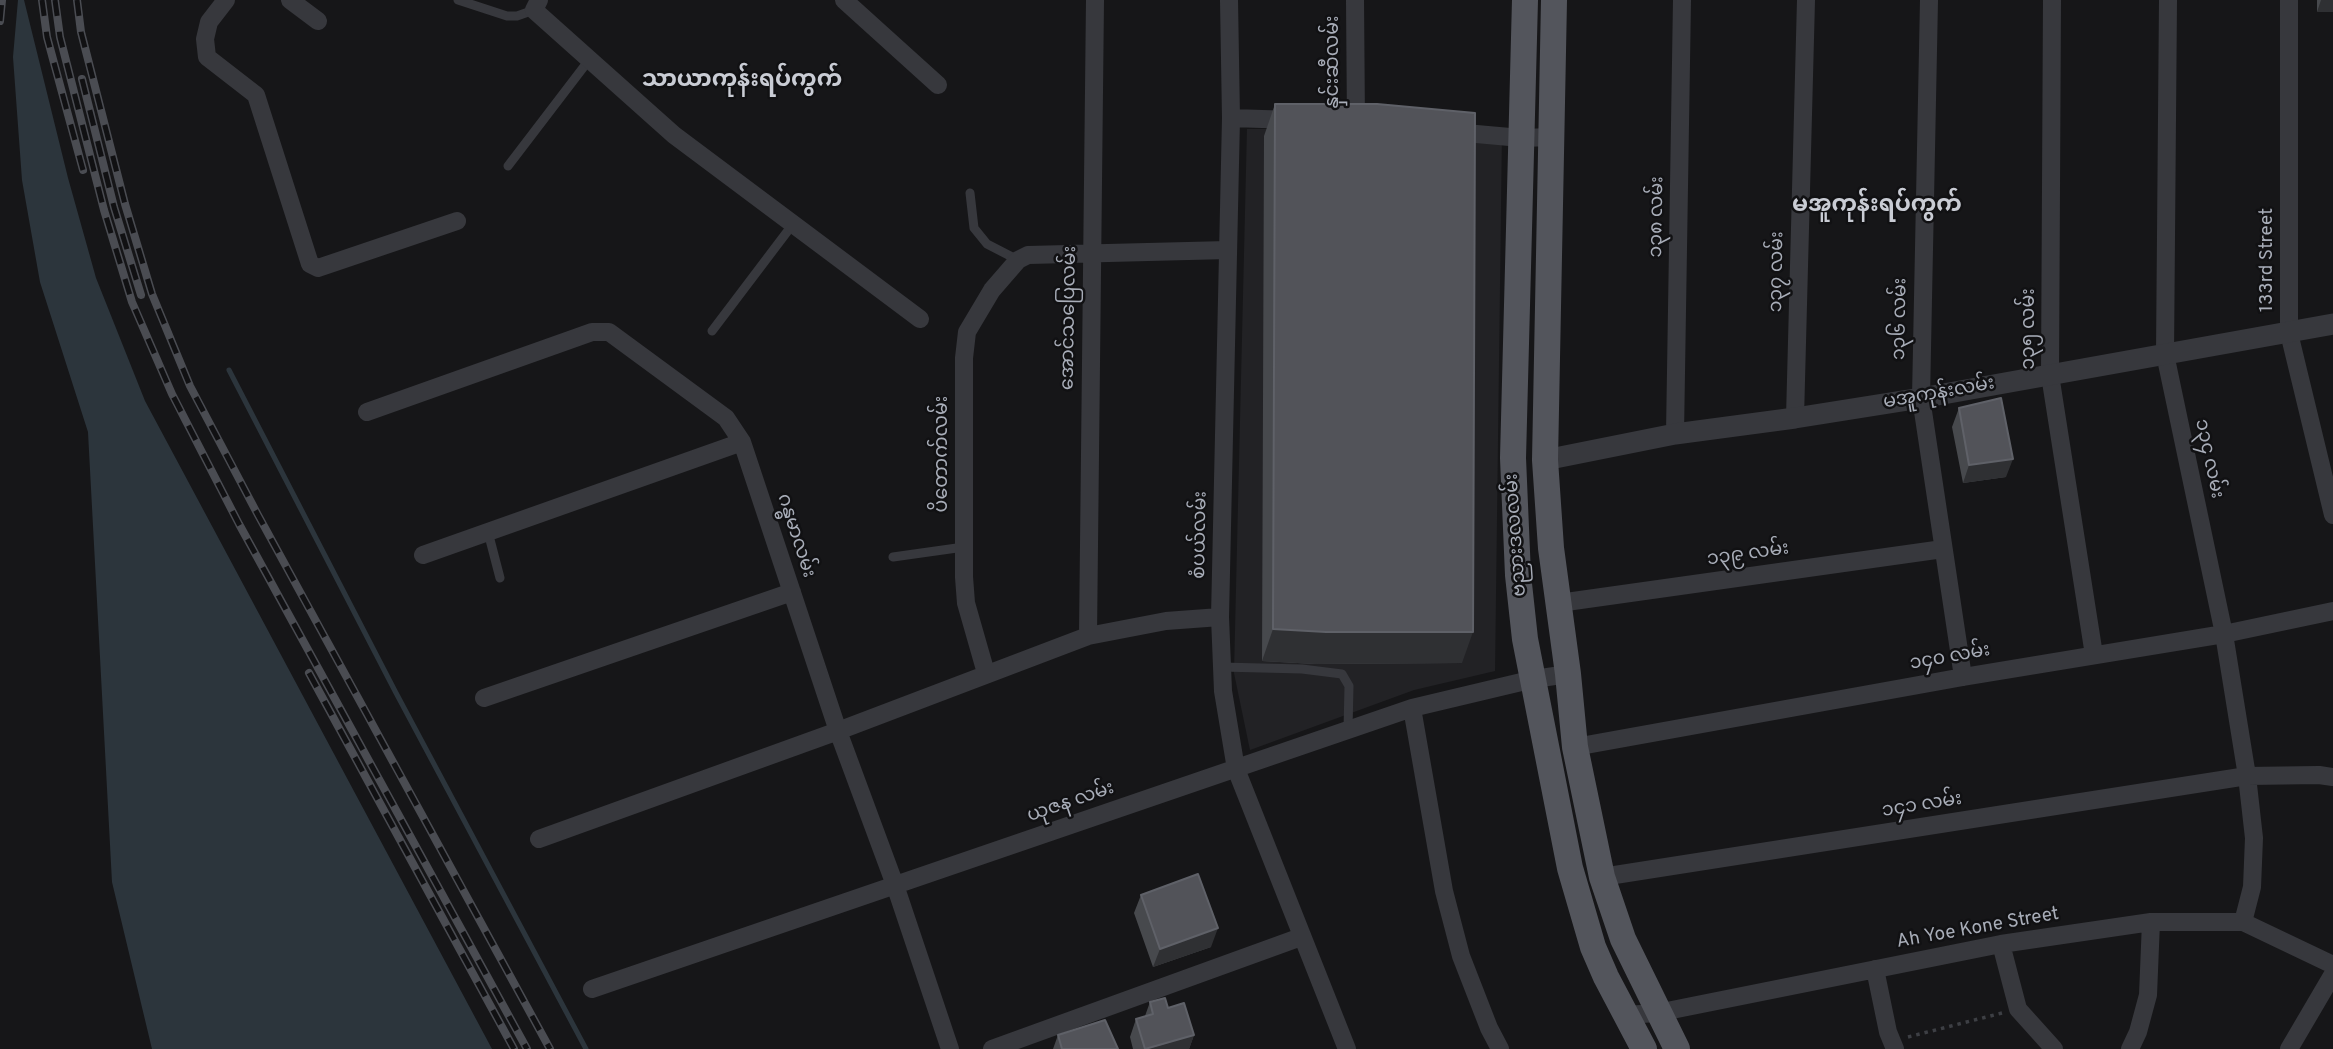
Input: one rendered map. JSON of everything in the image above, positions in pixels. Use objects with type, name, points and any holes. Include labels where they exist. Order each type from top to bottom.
[{"type":"main road","name":"ဗညားဒလလမ်း","points":[[1525,0],[1513,458],[1518,575],[1525,639],[1570,868],[1593,947],[1644,1049]]},
{"type":"main road","name":"ဗညားဒလလမ်း","points":[[1554,0],[1545,460],[1551,548],[1575,747],[1602,877],[1623,939],[1677,1049]]},
{"type":"street","points":[[226,0],[209,22],[205,39],[207,57],[256,95],[310,264],[318,268],[457,221]]},
{"type":"street","points":[[290,0],[318,21]]},
{"type":"street","points":[[844,0],[938,85]]},
{"type":"street","name":"အောင်သပြေလမ်း","points":[[1088,636],[1095,0]]},
{"type":"street","name":"စံပယ်လမ်း","points":[[1229,0],[1231,118],[1221,667],[1236,768],[1347,1049]]},
{"type":"street","name":"နှင်းဆီလမ်း","points":[[1355,0],[1356,124]]},
{"type":"street","name":"၁၃၈ လမ်း","points":[[1675,434],[1682,0]]},
{"type":"street","name":"၁၃၇ လမ်း","points":[[1795,418],[1806,0]]},
{"type":"street","name":"၁၃၆ လမ်း","points":[[1929,0],[1921,398],[1963,677]]},
{"type":"street","name":"၁၃၅ လမ်း","points":[[2052,0],[2050,375],[2094,654]]},
{"type":"street","name":"၁၃၄ လမ်း","points":[[2168,0],[2165,354],[2224,634],[2247,776],[2254,838],[2252,887],[2243,922]]},
{"type":"street","name":"133rd Street","points":[[2289,0],[2289,333],[2333,515]]},
{"type":"street","points":[[536,5],[589,61],[674,135],[920,319]]},
{"type":"street","points":[[1231,118],[1309,121]]},
{"type":"street","points":[[1433,130],[1521,138],[1553,137]]},
{"type":"street","points":[[1023,258],[1092,252],[1228,250]]},
{"type":"street","name":"ပိတောက်လမ်း","points":[[986,673],[966,603],[964,358],[967,332],[992,290],[1023,258]]},
{"type":"street","name":"မအူကုန်းလမ်း","points":[[1545,460],[1675,434],[1921,398],[2333,324]]},
{"type":"street","name":"ဂန္ဓမာလမ်း","points":[[368,412],[592,332],[609,332],[726,418],[742,442],[838,730],[895,885],[950,1049]]},
{"type":"street","points":[[423,555],[742,442]]},
{"type":"street","name":"၁၃၉ လမ်း","points":[[1559,603],[1943,549]]},
{"type":"street","points":[[484,698],[792,592]]},
{"type":"street","name":"၁၄၀ လမ်း","points":[[1575,747],[2094,654],[2224,634],[2333,611]]},
{"type":"street","points":[[539,839],[1088,636],[1166,621],[1220,617]]},
{"type":"street","name":"ယုဇန လမ်း","points":[[592,989],[1412,708],[1534,679],[1568,674]]},
{"type":"street","points":[[1412,708],[1444,891],[1461,956],[1500,1049]]},
{"type":"street","name":"၁၄၁ လမ်း","points":[[1602,877],[2247,776],[2333,777]]},
{"type":"street","points":[[2130,1049],[2138,1032],[2148,995],[2151,922]]},
{"type":"street","name":"Ah Yoe Kone Street","points":[[1625,1015],[1657,1013],[2001,944],[2151,922],[2243,922],[2333,965]]},
{"type":"street","points":[[992,1049],[1301,937]]},
{"type":"street","points":[[2001,944],[2018,1009],[2054,1049]]},
{"type":"street","points":[[1875,969],[1893,1045]]},
{"type":"street","points":[[2289,1049],[2333,974]]},
{"type":"lane","points":[[457,0],[507,16],[517,16],[536,5]]},
{"type":"lane","points":[[508,166],[589,61]]},
{"type":"lane","points":[[970,193],[974,228],[987,244],[1023,258]]},
{"type":"lane","points":[[712,331],[793,224]]},
{"type":"lane","points":[[488,532],[500,578]]},
{"type":"lane","points":[[893,557],[964,547]]},
{"type":"lane","points":[[1221,667],[1302,669],[1342,674],[1349,686],[1348,730]]},
{"type":"path","points":[[1893,1045],[2018,1009]]},
{"type":"shaded area","points":[[18,0],[24,0],[96,278],[145,401],[492,1049],[152,1049],[112,882],[88,432],[40,282],[22,180],[13,57]]},
{"type":"shaded area","points":[[1502,128],[1495,671],[1414,690],[1250,750],[1234,673],[1247,129]]},
{"type":"building","points":[[1275,104],[1377,104],[1475,113],[1473,632],[1326,632],[1273,629]]},
{"type":"building","points":[[2001,398],[2013,459],[1969,465],[1959,408]]},
{"type":"building","points":[[1198,874],[1218,928],[1160,949],[1141,895]]},
{"type":"building","points":[[1165,998],[1168,1008],[1184,1003],[1194,1035],[1145,1049],[1136,1019],[1153,1014],[1150,1002]]},
{"type":"building","points":[[1105,1020],[1118,1049],[1062,1049],[1058,1035]]},
{"type":"waterway","points":[[229,370],[395,691],[586,1049]]},
{"type":"railway","points":[[0,21],[2,0]]},
{"type":"railway","points":[[42,0],[47,37],[83,170]]},
{"type":"railway","points":[[55,0],[60,37],[104,210],[132,302],[172,394],[239,524],[527,1049]]},
{"type":"railway","points":[[77,0],[81,32],[125,204],[152,294],[190,386],[550,1049]]},
{"type":"railway","points":[[82,79],[114,207],[141,295]]},
{"type":"railway","points":[[309,673],[514,1049]]},
{"type":"district","name":"သာယာကုန်းရပ်ကွက်","points":[[742,81]]},
{"type":"district","name":"မအူကုန်းရပ်ကွက်","points":[[1877,206]]}]
